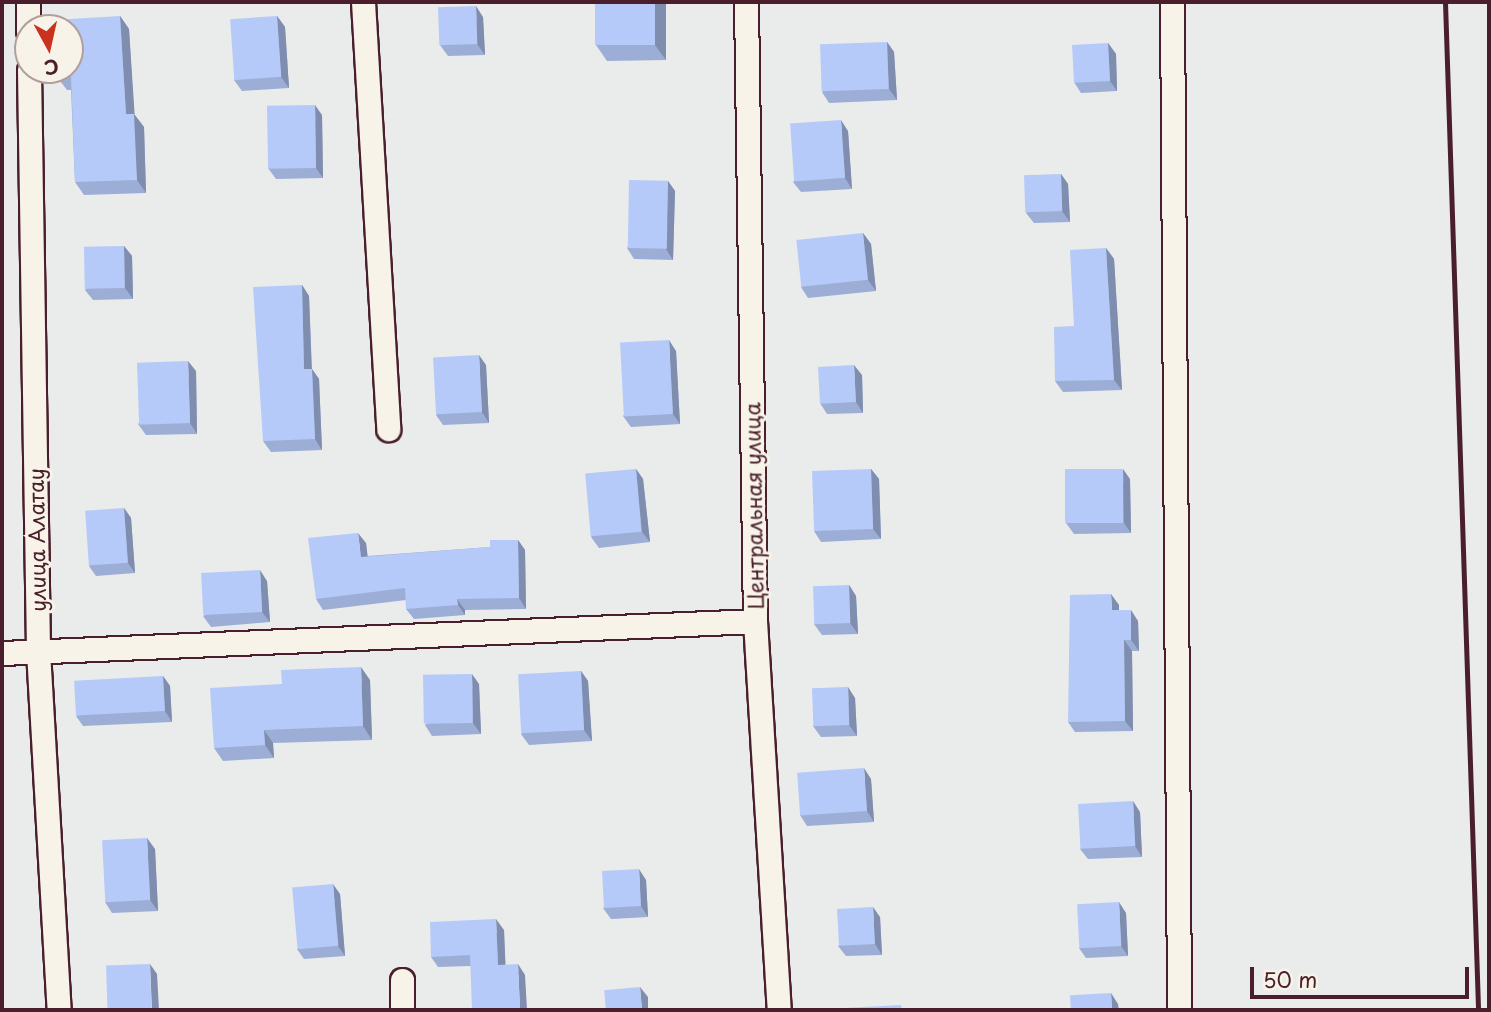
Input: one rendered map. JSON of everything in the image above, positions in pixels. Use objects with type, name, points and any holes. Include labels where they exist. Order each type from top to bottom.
[{"type":"street","points":[[363,2],[388,429]]},
{"type":"street","name":"Центральная улица","points":[[746,2],[755,621],[779,1010]]},
{"type":"street","points":[[1172,2],[1179,1010]]},
{"type":"street","name":"улица Алатау","points":[[29,84],[38,652],[60,1010]]},
{"type":"street","points":[[2,653],[755,621]]},
{"type":"street","points":[[402,980],[402,1010]]},
{"type":"building","points":[[595,2],[655,2],[655,45],[595,45]]},
{"type":"building","points":[[476,6],[477,44],[439,45],[438,7]]},
{"type":"building","points":[[120,16],[126,114],[134,114],[137,180],[75,182],[71,84],[84,84],[84,18]]},
{"type":"building","points":[[277,16],[281,77],[234,80],[230,19]]},
{"type":"building","points":[[887,42],[889,89],[822,91],[820,44]]},
{"type":"building","points":[[1108,43],[1110,81],[1074,83],[1072,45]]},
{"type":"building","points":[[315,105],[316,168],[268,169],[267,106]]},
{"type":"building","points":[[841,120],[845,178],[794,181],[790,124]]},
{"type":"building","points":[[1061,174],[1062,211],[1025,212],[1024,175]]},
{"type":"building","points":[[629,180],[668,181],[667,249],[628,248]]},
{"type":"building","points":[[863,233],[868,280],[801,287],[796,240]]},
{"type":"building","points":[[124,246],[125,288],[85,289],[84,247]]},
{"type":"building","points":[[1106,248],[1114,380],[1055,381],[1054,327],[1074,326],[1070,250]]},
{"type":"building","points":[[302,285],[304,369],[312,369],[315,439],[263,441],[253,287]]},
{"type":"building","points":[[669,340],[673,414],[624,416],[620,343]]},
{"type":"building","points":[[479,355],[482,412],[436,414],[433,357]]},
{"type":"building","points":[[188,361],[190,423],[139,425],[137,363]]},
{"type":"building","points":[[854,365],[856,402],[820,404],[818,367]]},
{"type":"building","points":[[636,469],[641,532],[591,536],[585,473]]},
{"type":"building","points":[[871,469],[873,529],[814,531],[812,471]]},
{"type":"building","points":[[1065,469],[1123,469],[1123,523],[1065,523]]},
{"type":"building","points":[[124,508],[128,563],[89,566],[85,511]]},
{"type":"building","points":[[358,533],[361,557],[490,547],[490,540],[518,540],[519,598],[457,599],[458,605],[406,609],[405,588],[316,599],[308,538]]},
{"type":"building","points":[[260,570],[262,612],[203,615],[201,573]]},
{"type":"building","points":[[849,585],[850,623],[814,624],[813,586]]},
{"type":"building","points":[[1111,594],[1112,610],[1131,610],[1131,640],[1124,640],[1125,721],[1068,722],[1070,595]]},
{"type":"building","points":[[361,667],[363,726],[264,730],[265,745],[214,748],[210,688],[282,684],[281,670]]},
{"type":"building","points":[[581,671],[584,730],[521,733],[518,674]]},
{"type":"building","points":[[472,674],[473,723],[424,724],[423,675]]},
{"type":"building","points":[[163,676],[165,711],[76,716],[74,681]]},
{"type":"building","points":[[848,687],[849,725],[813,726],[812,688]]},
{"type":"building","points":[[864,768],[867,811],[800,816],[797,773]]},
{"type":"building","points":[[1133,801],[1135,846],[1080,849],[1078,804]]},
{"type":"building","points":[[147,838],[150,900],[105,902],[102,840]]},
{"type":"building","points":[[639,869],[641,906],[604,908],[602,871]]},
{"type":"building","points":[[333,884],[338,946],[298,949],[292,888]]},
{"type":"building","points":[[1119,902],[1121,946],[1079,948],[1077,904]]},
{"type":"building","points":[[873,907],[875,944],[839,946],[837,909]]},
{"type":"building","points":[[496,919],[498,965],[518,964],[520,1010],[472,1010],[470,955],[431,957],[430,922]]},
{"type":"building","points":[[150,964],[152,1010],[108,1010],[106,966]]},
{"type":"building","points":[[640,987],[642,1010],[606,1010],[604,990]]},
{"type":"building","points":[[1111,993],[1112,1010],[1071,1010],[1070,995]]},
{"type":"building","points":[[901,1005],[902,1010],[826,1010],[826,1009]]},
{"type":"railway","points":[[1445,2],[1478,1010]]}]
